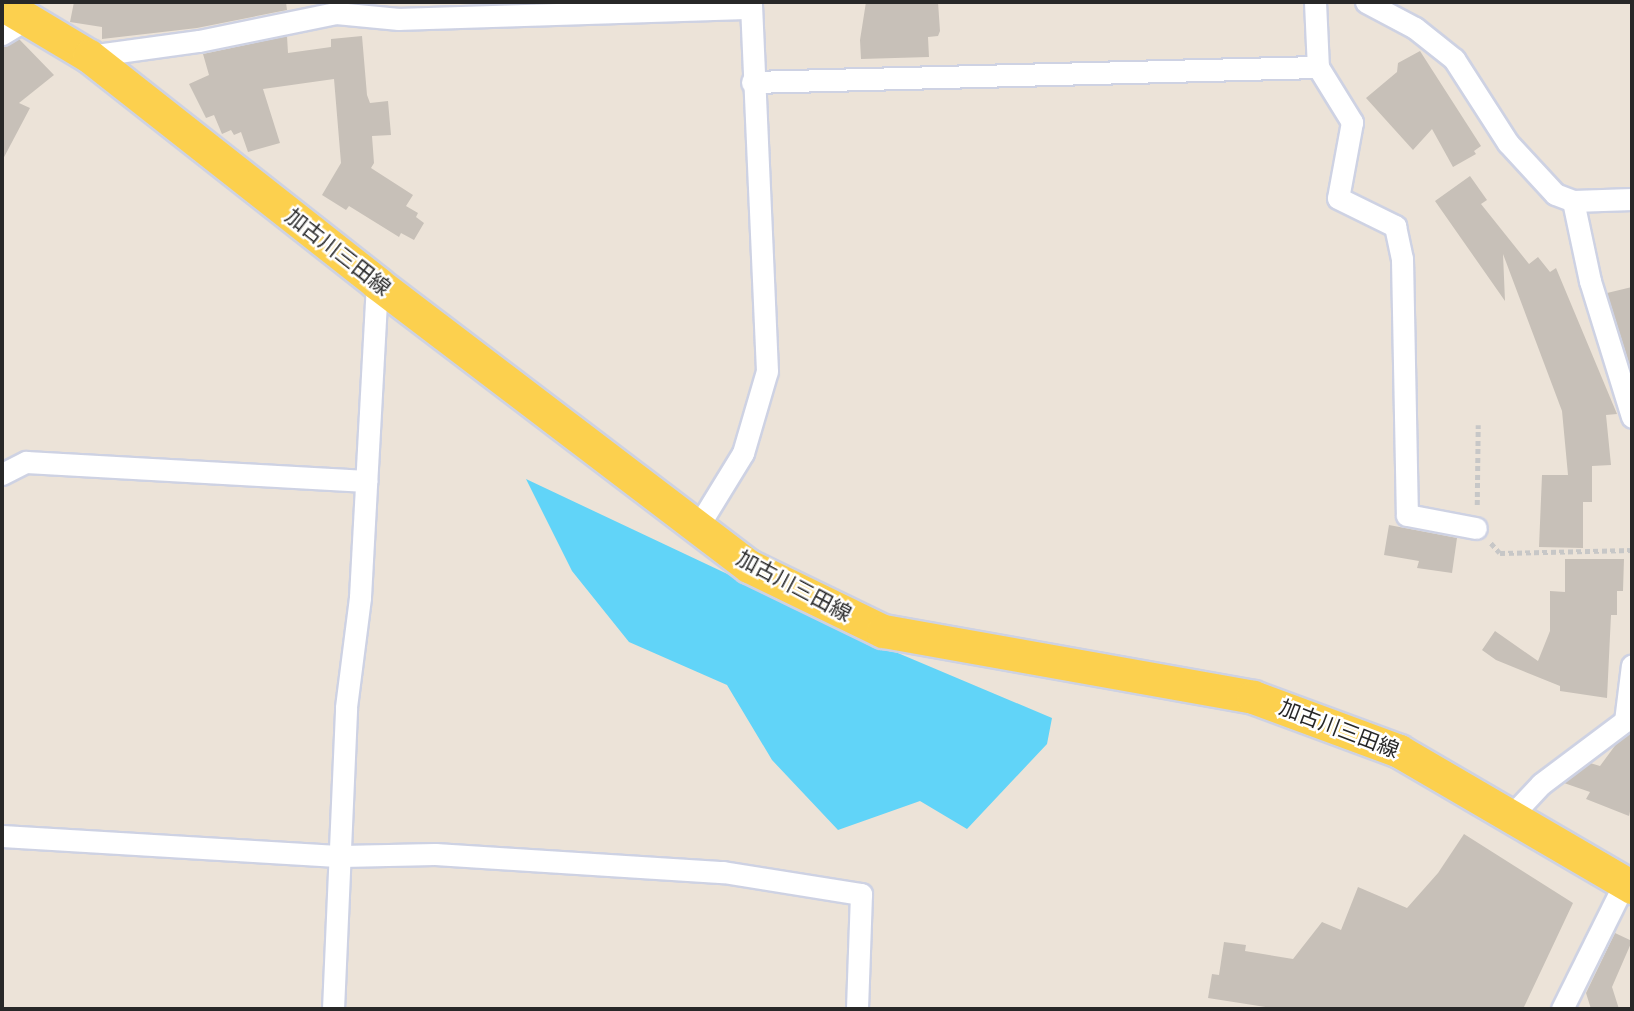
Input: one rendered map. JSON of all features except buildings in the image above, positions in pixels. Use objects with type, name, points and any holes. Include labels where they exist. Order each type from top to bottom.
[{"type":"main road","name":"加古川三田線","points":[[9,19],[89,56],[377,283],[750,566],[883,631],[1254,697],[1399,751],[1629,884]]},
{"type":"street","points":[[1315,2],[1318,67],[1352,122],[1338,198],[1395,226],[1402,259],[1407,515],[1476,528]]},
{"type":"street","points":[[1366,2],[1415,28],[1454,59],[1508,143],[1555,194],[1573,201],[1632,199]]},
{"type":"street","points":[[89,56],[199,41],[336,7],[399,19],[751,5],[752,82],[767,371],[743,453],[697,528]]},
{"type":"street","points":[[752,82],[1318,67]]},
{"type":"street","points":[[1573,201],[1590,281],[1632,417]]},
{"type":"street","points":[[333,1009],[346,707],[359,597],[377,283]]},
{"type":"street","points":[[2,474],[26,462],[366,481]]},
{"type":"street","points":[[1512,815],[1541,784],[1625,721],[1632,665]]},
{"type":"street","points":[[2,835],[341,856],[435,854],[723,872],[861,894],[857,1009]]},
{"type":"street","points":[[1562,1009],[1629,884]]},
{"type":"path","points":[[1478,425],[1476,528],[1500,553],[1632,550]]},
{"type":"water","points":[[526,479],[867,640],[1052,718],[1047,744],[967,829],[920,801],[838,830],[772,760],[727,685],[629,642],[572,571]]}]
